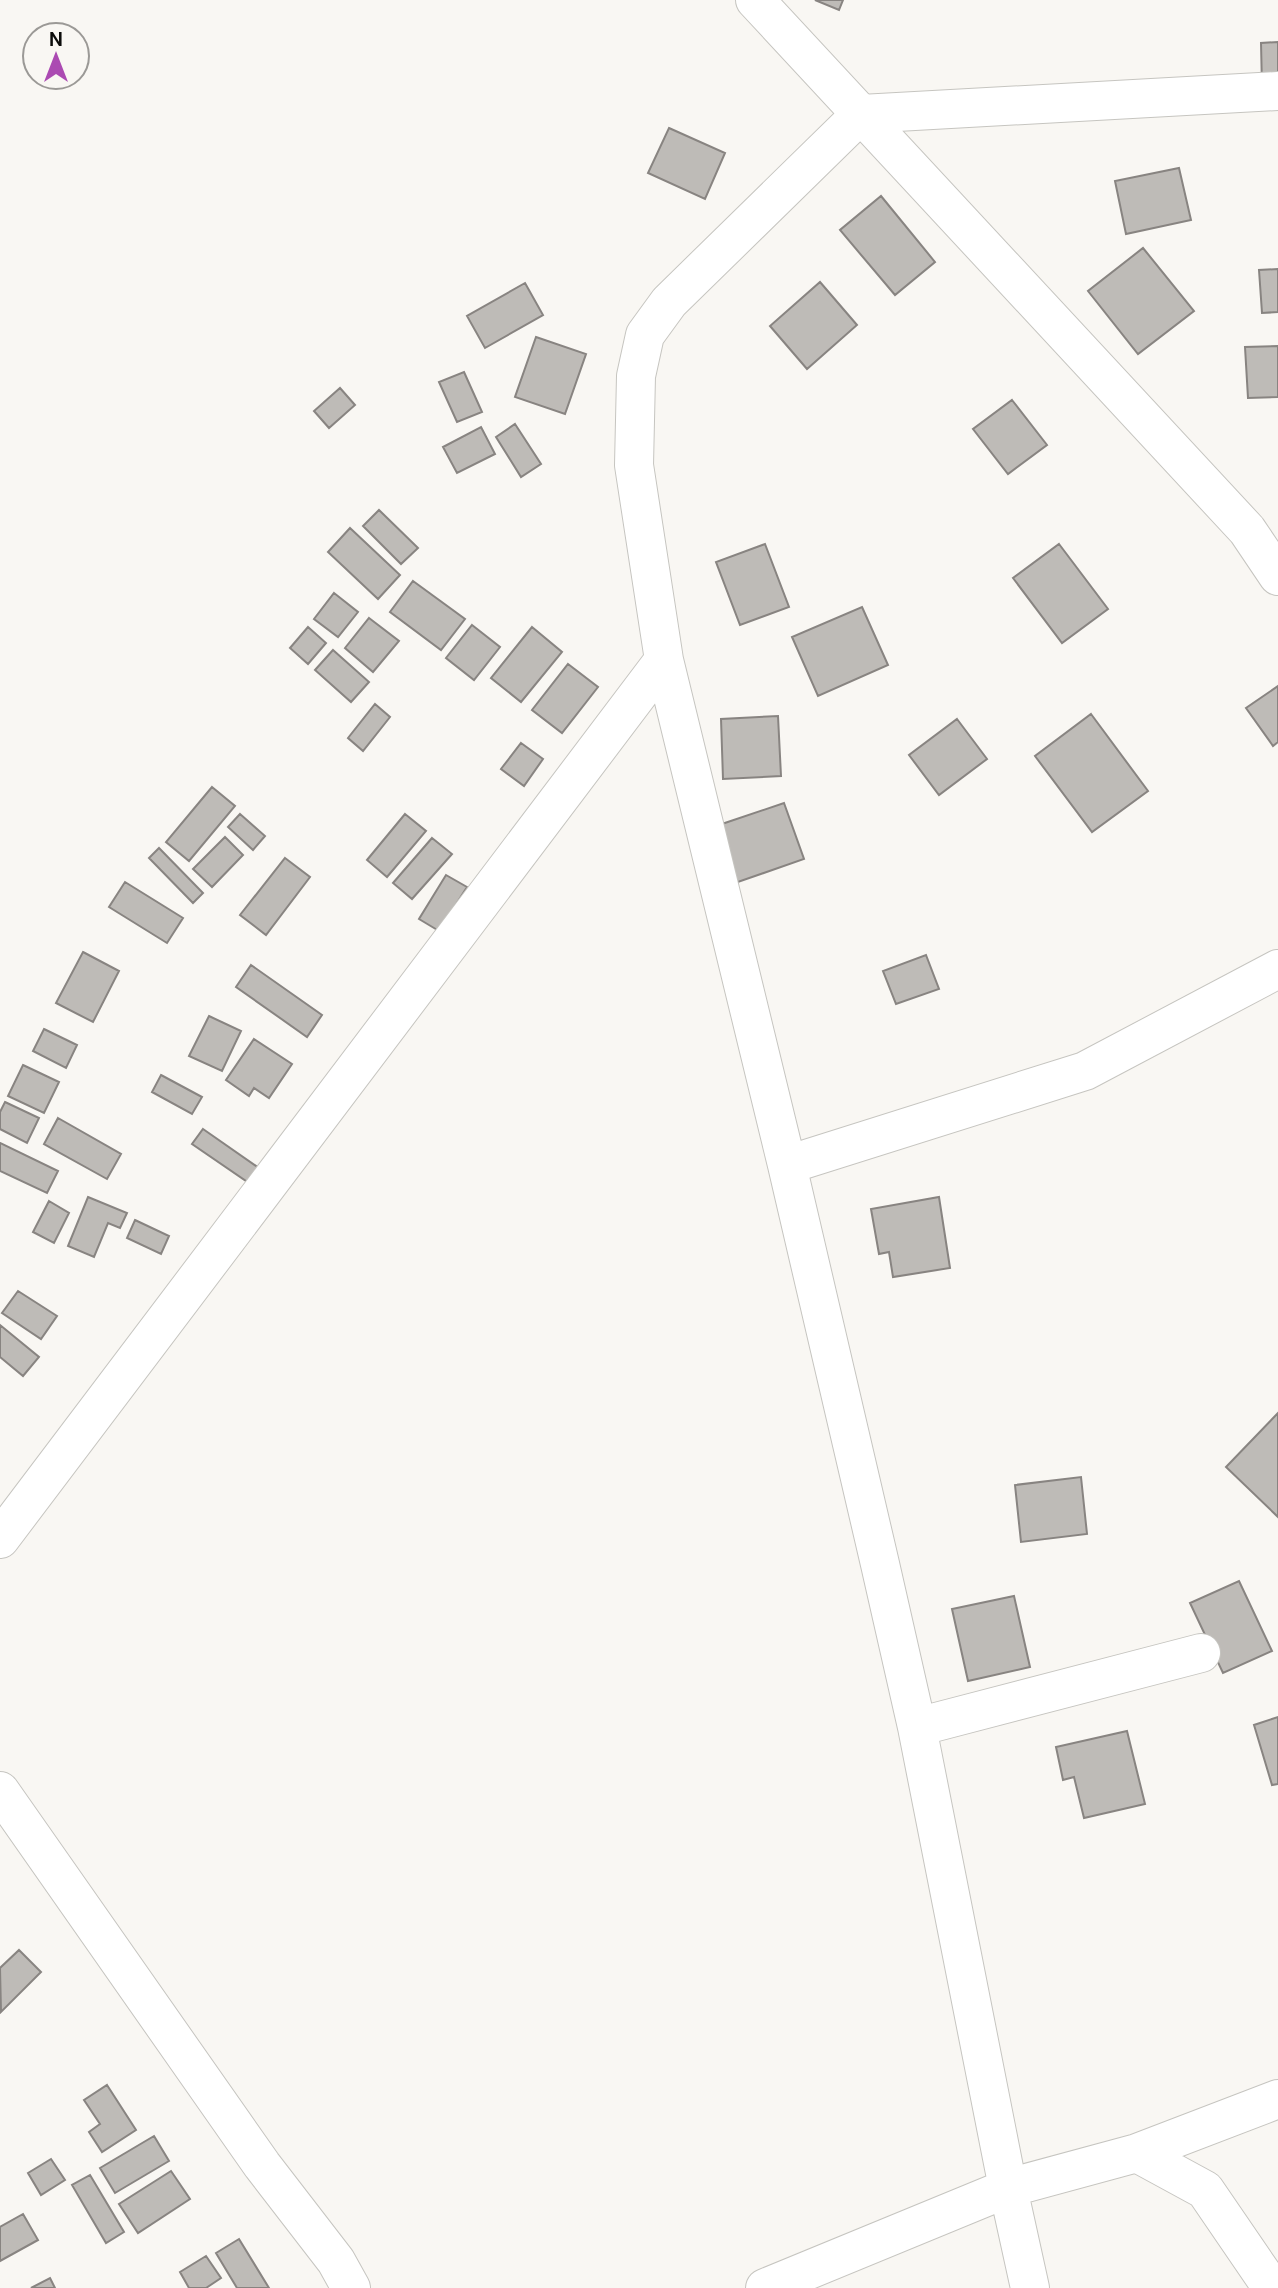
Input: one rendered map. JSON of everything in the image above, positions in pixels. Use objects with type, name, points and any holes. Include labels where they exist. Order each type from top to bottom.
[{"type":"street","points":[[755,0],[1247,530],[1278,576]]},
{"type":"street","points":[[1030,2288],[916,1727],[787,1165],[664,660],[634,465],[636,376],[645,335],[669,302],[861,114],[1278,91]]},
{"type":"street","points":[[0,1539],[664,660]]},
{"type":"street","points":[[787,1165],[1085,1072],[1278,969]]},
{"type":"street","points":[[916,1727],[1201,1653]]},
{"type":"street","points":[[0,1791],[262,2165],[336,2261],[351,2288]]},
{"type":"street","points":[[765,2288],[1008,2188],[1137,2153],[1278,2099]]},
{"type":"street","points":[[1137,2153],[1205,2190],[1272,2288]]},
{"type":"building","points":[[815,0],[843,0],[839,10]]},
{"type":"building","points":[[1278,42],[1278,86],[1262,87],[1261,43]]},
{"type":"building","points":[[669,128],[725,153],[705,199],[648,173]]},
{"type":"building","points":[[1179,168],[1191,220],[1126,234],[1115,181]]},
{"type":"building","points":[[881,196],[935,262],[895,295],[840,230]]},
{"type":"building","points":[[1143,248],[1194,311],[1138,354],[1088,291]]},
{"type":"building","points":[[1278,269],[1278,312],[1262,313],[1259,270]]},
{"type":"building","points":[[820,282],[857,325],[807,369],[770,326]]},
{"type":"building","points":[[525,283],[543,315],[485,348],[467,316]]},
{"type":"building","points":[[536,337],[586,354],[565,414],[515,397]]},
{"type":"building","points":[[1278,346],[1278,397],[1248,398],[1245,347]]},
{"type":"building","points":[[464,372],[482,412],[457,422],[439,382]]},
{"type":"building","points":[[340,388],[355,405],[329,428],[314,411]]},
{"type":"building","points":[[1012,400],[1047,445],[1008,474],[973,429]]},
{"type":"building","points":[[515,424],[541,464],[521,477],[496,437]]},
{"type":"building","points":[[481,427],[495,454],[457,473],[443,447]]},
{"type":"building","points":[[379,510],[418,548],[401,564],[363,526]]},
{"type":"building","points":[[350,528],[400,575],[378,599],[328,552]]},
{"type":"building","points":[[765,544],[789,607],[740,625],[716,562]]},
{"type":"building","points":[[1059,544],[1108,609],[1062,643],[1013,578]]},
{"type":"building","points":[[413,581],[465,619],[441,650],[390,612]]},
{"type":"building","points":[[334,593],[358,612],[338,637],[314,619]]},
{"type":"building","points":[[862,607],[888,665],[818,696],[792,637]]},
{"type":"building","points":[[369,618],[399,641],[373,672],[345,648]]},
{"type":"building","points":[[472,625],[500,647],[474,680],[446,658]]},
{"type":"building","points":[[308,627],[326,643],[308,664],[290,648]]},
{"type":"building","points":[[532,627],[562,652],[521,702],[491,678]]},
{"type":"building","points":[[333,650],[369,682],[351,702],[315,670]]},
{"type":"building","points":[[568,664],[598,687],[562,733],[532,710]]},
{"type":"building","points":[[1278,686],[1278,742],[1273,746],[1246,708]]},
{"type":"building","points":[[375,704],[390,717],[363,751],[348,738]]},
{"type":"building","points":[[1091,714],[1148,791],[1092,832],[1035,756]]},
{"type":"building","points":[[778,716],[781,776],[723,779],[721,719]]},
{"type":"building","points":[[957,719],[987,759],[939,795],[909,755]]},
{"type":"building","points":[[521,743],[543,759],[524,786],[501,769]]},
{"type":"building","points":[[212,787],[235,806],[189,861],[166,842]]},
{"type":"building","points":[[784,803],[804,859],[735,883],[716,826]]},
{"type":"building","points":[[240,814],[265,836],[253,850],[228,827]]},
{"type":"building","points":[[405,814],[426,831],[387,877],[367,860]]},
{"type":"building","points":[[225,837],[243,855],[212,887],[193,869]]},
{"type":"building","points":[[432,838],[452,854],[412,899],[393,883]]},
{"type":"building","points":[[159,848],[203,893],[193,903],[149,858]]},
{"type":"building","points":[[285,858],[310,877],[266,935],[240,915]]},
{"type":"building","points":[[446,875],[467,887],[439,931],[419,919]]},
{"type":"building","points":[[125,882],[183,918],[167,943],[109,907]]},
{"type":"building","points":[[83,952],[119,971],[93,1022],[56,1003]]},
{"type":"building","points":[[926,955],[939,989],[896,1004],[883,971]]},
{"type":"building","points":[[251,965],[322,1015],[307,1037],[236,987]]},
{"type":"building","points":[[209,1016],[241,1031],[222,1071],[189,1056]]},
{"type":"building","points":[[44,1029],[77,1045],[66,1068],[33,1051]]},
{"type":"building","points":[[254,1039],[292,1064],[269,1098],[254,1088],[249,1096],[226,1080]]},
{"type":"building","points":[[23,1065],[59,1082],[44,1113],[8,1096]]},
{"type":"building","points":[[161,1075],[202,1097],[192,1114],[152,1092]]},
{"type":"building","points":[[5,1102],[39,1118],[27,1143],[0,1129],[0,1112]]},
{"type":"building","points":[[58,1118],[121,1154],[107,1179],[44,1144]]},
{"type":"building","points":[[203,1129],[259,1168],[249,1183],[192,1144]]},
{"type":"building","points":[[0,1143],[58,1171],[47,1193],[0,1171]]},
{"type":"building","points":[[88,1197],[127,1213],[120,1228],[108,1223],[94,1257],[68,1246]]},
{"type":"building","points":[[939,1197],[950,1268],[893,1277],[889,1252],[879,1254],[871,1209]]},
{"type":"building","points":[[49,1201],[69,1213],[54,1243],[33,1232]]},
{"type":"building","points":[[135,1220],[169,1236],[161,1254],[127,1238]]},
{"type":"building","points":[[18,1291],[57,1316],[41,1339],[2,1313]]},
{"type":"building","points":[[0,1325],[39,1357],[23,1376],[0,1357]]},
{"type":"building","points":[[1278,1413],[1278,1517],[1226,1467]]},
{"type":"building","points":[[1081,1477],[1087,1534],[1021,1542],[1015,1485]]},
{"type":"building","points":[[1239,1581],[1272,1651],[1223,1673],[1190,1603]]},
{"type":"building","points":[[1014,1596],[1030,1667],[968,1681],[952,1609]]},
{"type":"building","points":[[1278,1717],[1278,1784],[1272,1785],[1254,1725]]},
{"type":"building","points":[[1127,1731],[1145,1804],[1084,1818],[1074,1777],[1063,1780],[1056,1747]]},
{"type":"building","points":[[19,1950],[41,1972],[1,2012],[0,1968]]},
{"type":"building","points":[[107,2085],[136,2130],[102,2152],[89,2132],[100,2124],[84,2100]]},
{"type":"building","points":[[154,2136],[169,2161],[115,2193],[100,2168]]},
{"type":"building","points":[[51,2159],[65,2180],[41,2195],[28,2173]]},
{"type":"building","points":[[171,2171],[190,2199],[138,2233],[119,2204]]},
{"type":"building","points":[[90,2175],[124,2232],[106,2243],[72,2185]]},
{"type":"building","points":[[23,2214],[38,2240],[0,2261],[0,2227]]},
{"type":"building","points":[[239,2239],[269,2288],[237,2288],[216,2253]]},
{"type":"building","points":[[206,2256],[221,2278],[206,2288],[189,2288],[180,2272]]},
{"type":"building","points":[[50,2278],[55,2288],[31,2288]]}]
